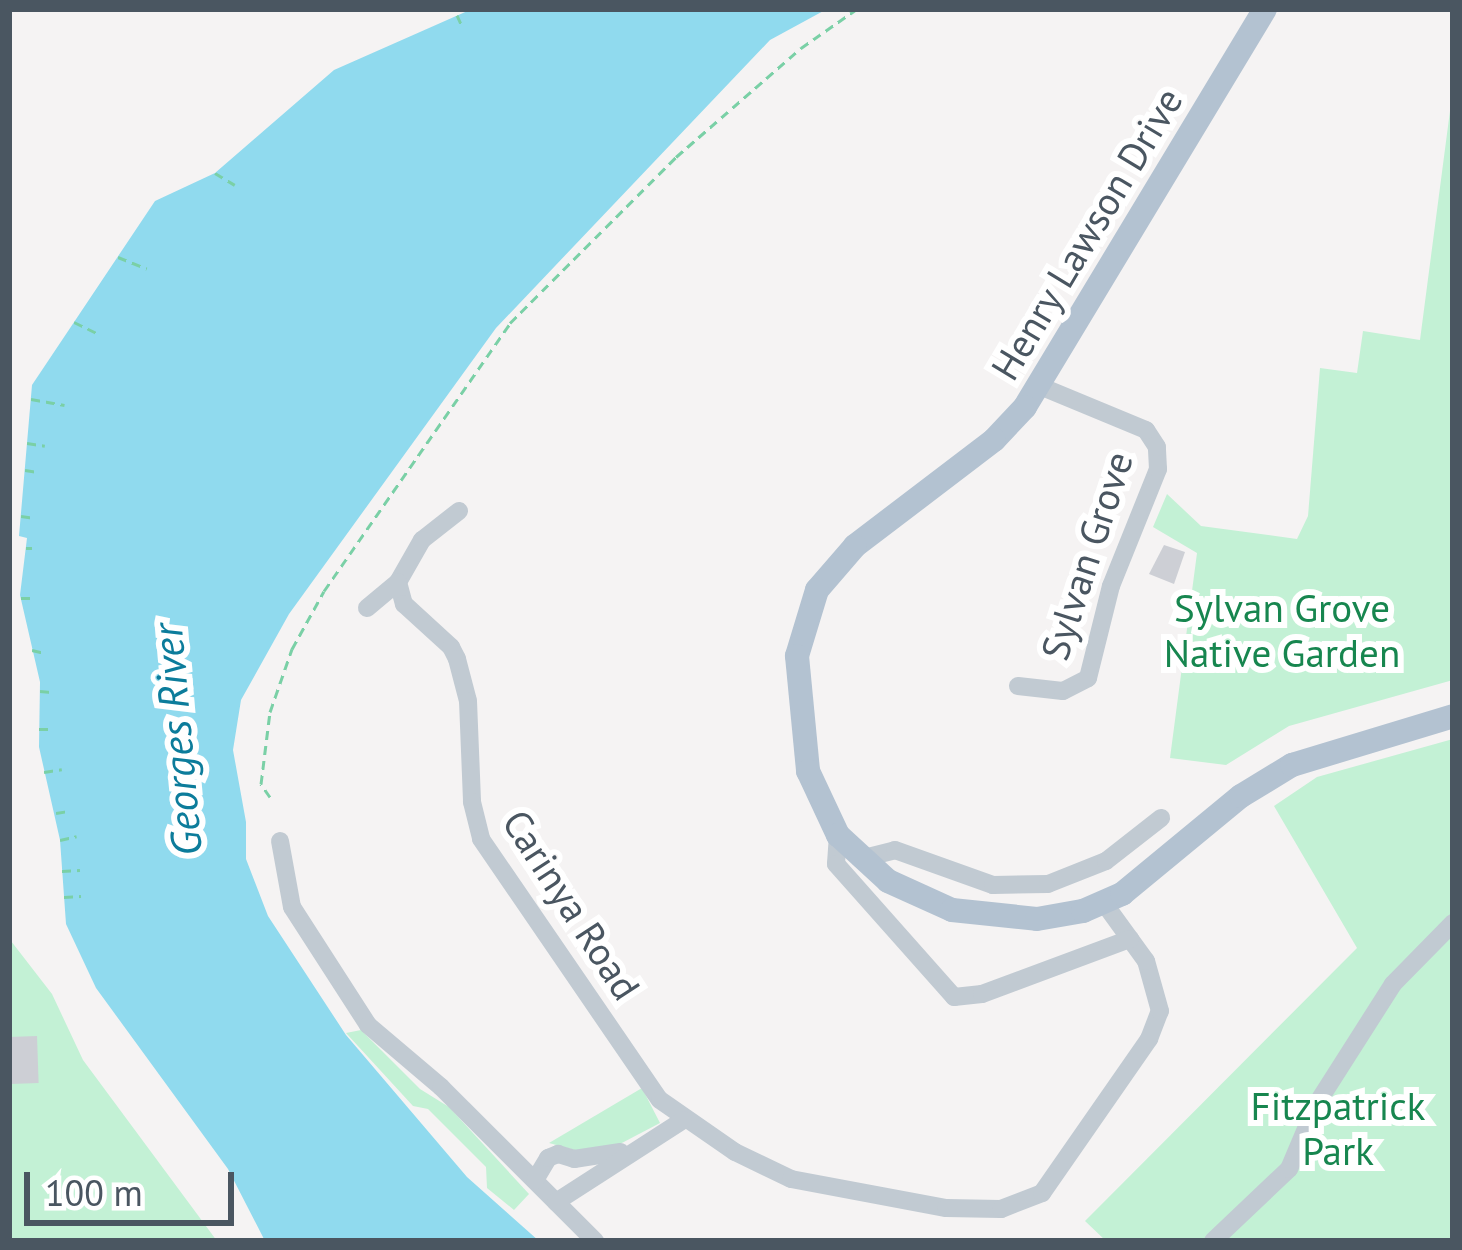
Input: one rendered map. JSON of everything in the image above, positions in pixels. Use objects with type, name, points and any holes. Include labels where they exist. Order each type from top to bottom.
[{"type":"main road","name":"Henry Lawson Drive","points":[[1265,9],[1040,386],[994,440],[855,546],[811,602],[797,656],[811,782],[838,836],[860,859],[904,890],[969,914],[1037,919],[1103,903],[1140,882],[1241,796],[1277,773],[1327,752],[1453,716]]},
{"type":"street","name":"Sylvan Grove","points":[[1018,686],[1063,691],[1088,678],[1111,586],[1159,469],[1157,447],[1146,430],[1040,386]]},
{"type":"street","points":[[367,608],[398,582],[422,540],[459,511]]},
{"type":"street","name":"Carinya Road","points":[[398,582],[404,604],[451,647],[457,659],[468,701],[472,802],[481,839],[660,1100],[751,1162],[791,1179],[968,1210],[1023,1203],[1060,1172],[1154,1030],[1157,989],[1130,939],[1103,903]]},
{"type":"street","points":[[860,859],[895,850],[993,885],[1048,884],[1106,861],[1160,818]]},
{"type":"street","name":"Henry Lawson Drive","points":[[838,836],[836,864],[954,997],[982,994],[1130,939]]},
{"type":"street","points":[[280,841],[292,908],[368,1025],[537,1178],[595,1241]]},
{"type":"street","points":[[1213,1241],[1289,1169],[1316,1106],[1393,984],[1453,923]]},
{"type":"street","points":[[556,1202],[683,1120]]},
{"type":"street","points":[[537,1178],[548,1158],[558,1154],[574,1159],[637,1147]]},
{"type":"street","points":[[563,1241],[578,1225]]},
{"type":"path","points":[[270,797],[261,784],[270,712],[292,649],[324,592],[510,323],[676,157],[801,47],[857,9]]},
{"type":"path","points":[[457,15],[462,26]]},
{"type":"path","points":[[214,173],[235,184]]},
{"type":"path","points":[[118,257],[147,268]]},
{"type":"path","points":[[74,322],[99,334]]},
{"type":"path","points":[[31,399],[64,405]]},
{"type":"path","points":[[27,442],[45,446]]},
{"type":"path","points":[[25,470],[38,472]]},
{"type":"path","points":[[21,516],[35,518]]},
{"type":"path","points":[[21,598],[33,598]]},
{"type":"path","points":[[32,650],[45,653]]},
{"type":"path","points":[[40,691],[51,692]]},
{"type":"path","points":[[39,729],[52,729]]},
{"type":"path","points":[[44,772],[62,769]]},
{"type":"path","points":[[56,813],[68,811]]},
{"type":"path","points":[[60,840],[76,836]]},
{"type":"path","points":[[62,871],[80,870]]},
{"type":"path","points":[[64,897],[81,896]]},
{"type":"green space","name":"Sylvan Grove Native Garden","points":[[1453,88],[1453,680],[1289,726],[1226,765],[1170,758],[1197,553],[1153,527],[1167,494],[1201,526],[1297,539],[1308,516],[1320,368],[1357,373],[1363,331],[1420,340]]},
{"type":"green space","name":"Fitzpatrick Park","points":[[1453,739],[1453,1241],[1106,1241],[1085,1221],[1357,948],[1274,806],[1317,777]]},
{"type":"green space","points":[[11,941],[52,994],[83,1060],[217,1241],[9,1241]]},
{"type":"green space","points":[[361,1030],[420,1089],[449,1107],[529,1194],[514,1210],[487,1188],[486,1167],[428,1109],[413,1106],[346,1033]]},
{"type":"green space","points":[[642,1088],[660,1123],[597,1156],[549,1143]]},
{"type":"water","name":"Georges River","points":[[472,9],[827,9],[770,40],[496,328],[289,614],[241,700],[233,750],[246,822],[246,859],[268,916],[346,1035],[467,1177],[539,1241],[265,1241],[228,1169],[96,988],[66,924],[60,840],[39,747],[40,682],[20,595],[27,538],[19,536],[32,385],[155,201],[215,173],[334,70]]},
{"type":"building","points":[[1164,545],[1185,552],[1174,584],[1149,574]]},
{"type":"building","points":[[37,1036],[39,1083],[11,1084],[9,1037]]}]
